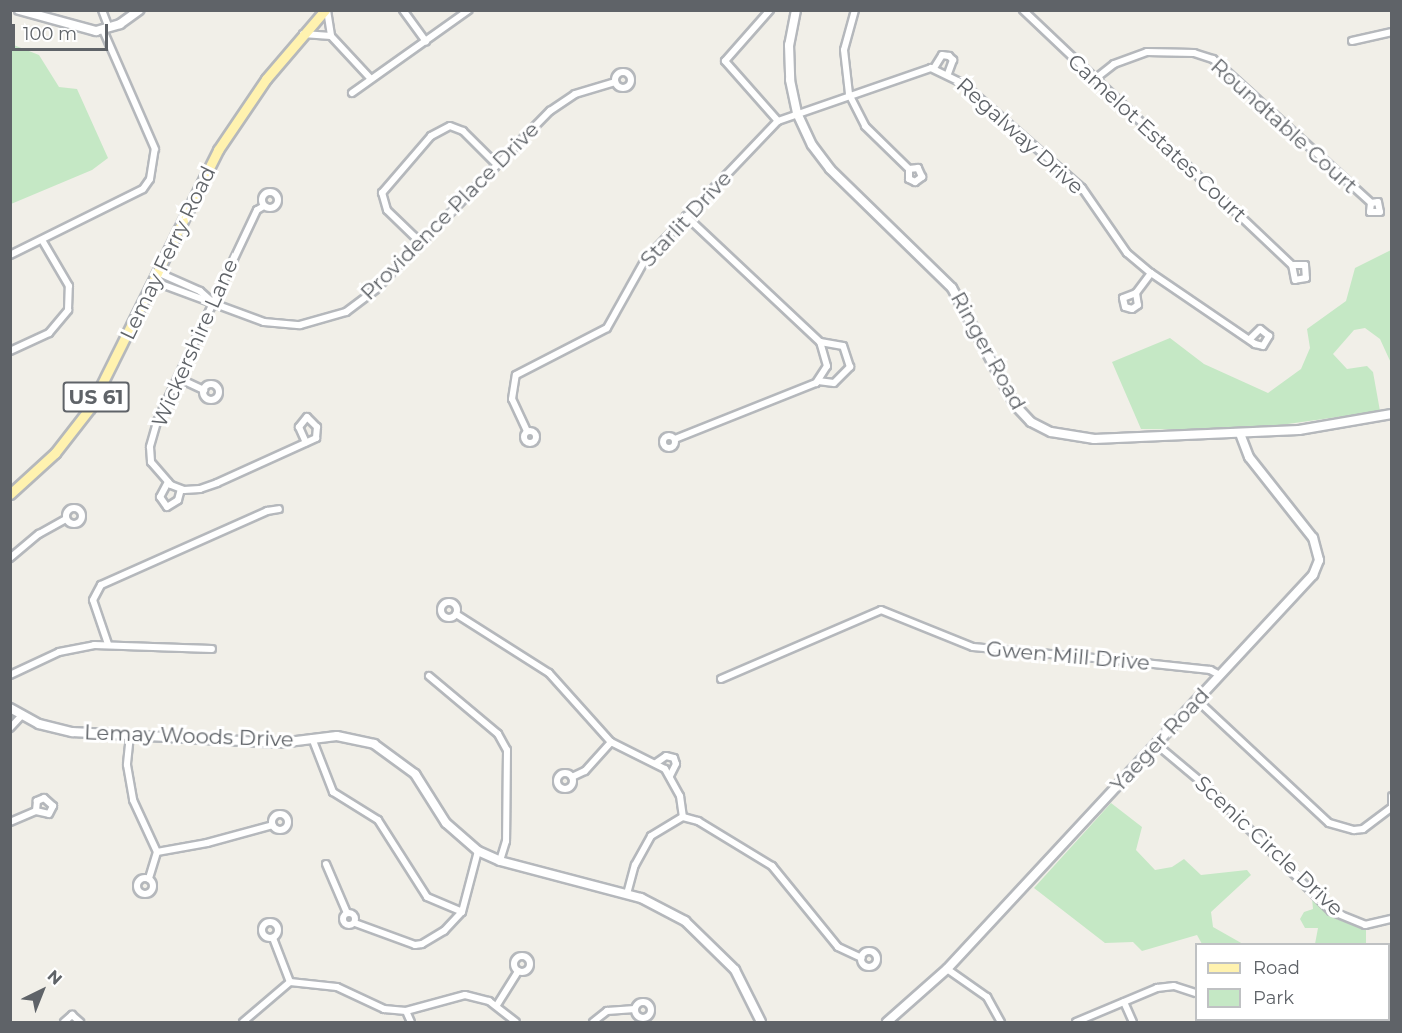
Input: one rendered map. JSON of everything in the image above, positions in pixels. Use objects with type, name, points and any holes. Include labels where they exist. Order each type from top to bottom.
[{"type":"main road","name":"Lemay Ferry Road","points":[[10,494],[55,453],[90,408],[228,134],[303,34],[326,10]]},
{"type":"street","points":[[18,10],[76,27],[106,29],[139,10]]},
{"type":"street","points":[[10,255],[143,189],[153,169],[155,149],[106,29],[102,10]]},
{"type":"street","points":[[326,10],[331,36],[370,78]]},
{"type":"street","points":[[403,10],[426,42]]},
{"type":"street","points":[[352,93],[370,78],[426,42],[469,10]]},
{"type":"street","points":[[770,10],[723,61],[778,122]]},
{"type":"street","name":"Ringer Road","points":[[796,10],[789,57],[797,113],[824,162],[952,288],[1015,405],[1031,423],[1050,432],[1083,438],[1240,434],[1299,430],[1392,414]]},
{"type":"street","points":[[855,10],[844,50],[849,94],[865,126],[909,169]]},
{"type":"street","name":"Camelot Estates Court","points":[[1023,10],[1292,265]]},
{"type":"street","points":[[1352,42],[1392,32]]},
{"type":"street","points":[[303,34],[331,36]]},
{"type":"street","name":"Roundtable Court","points":[[1095,79],[1114,64],[1147,52],[1194,53],[1213,59],[1371,203]]},
{"type":"street","name":"Regalway Drive","points":[[934,69],[942,56],[949,56],[953,60],[948,74]]},
{"type":"street","name":"Regalway Drive","points":[[797,113],[849,94],[934,69],[948,74],[1082,188],[1127,253],[1151,273],[1251,338]]},
{"type":"street","name":"Providence Place Drive","points":[[155,276],[211,302],[264,322],[300,325],[334,316],[376,289],[496,164],[563,101],[615,82]]},
{"type":"street","name":"Starlit Drive","points":[[527,431],[512,399],[513,379],[525,368],[607,328],[645,260],[778,122],[797,113]]},
{"type":"street","points":[[421,243],[387,210],[382,193],[431,136],[450,126],[463,131],[496,164]]},
{"type":"street","name":"Wickershire Lane","points":[[181,489],[168,482],[152,462],[150,447],[211,302],[257,210],[264,206]]},
{"type":"street","points":[[686,216],[820,342],[827,366],[818,381]]},
{"type":"street","points":[[10,351],[49,333],[68,309],[69,286],[42,240]]},
{"type":"street","points":[[1136,293],[1151,273]]},
{"type":"street","points":[[675,439],[818,381],[834,383],[850,367],[843,346],[820,342]]},
{"type":"street","points":[[178,378],[204,390]]},
{"type":"street","name":"Yaeger Road","points":[[887,1023],[946,969],[1307,582],[1319,560],[1313,538],[1248,457],[1240,434]]},
{"type":"street","points":[[168,482],[160,498],[167,507],[178,500],[181,489],[200,489],[306,442]]},
{"type":"street","points":[[108,644],[93,600],[101,585],[263,513],[279,509]]},
{"type":"street","points":[[10,558],[39,534],[66,519]]},
{"type":"street","name":"Gwen Mill Drive","points":[[721,679],[881,610],[973,647],[1210,670],[1220,675]]},
{"type":"street","points":[[456,614],[549,673],[611,742],[656,763],[670,776],[680,796],[683,817]]},
{"type":"street","points":[[10,675],[69,649],[108,644],[212,649]]},
{"type":"street","points":[[429,676],[498,734],[507,750],[506,841],[500,861]]},
{"type":"street","points":[[1197,700],[1329,823],[1344,829],[1364,829],[1392,806],[1392,796]]},
{"type":"street","name":"Lemay Woods Drive","points":[[10,708],[21,716],[61,731],[280,743],[312,738],[355,739],[396,757],[423,784],[446,823],[478,851],[500,861],[627,894],[670,911],[711,942],[744,984],[761,1023]]},
{"type":"street","points":[[10,728],[21,716]]},
{"type":"street","points":[[130,735],[127,765],[133,800],[157,852],[149,879]]},
{"type":"street","points":[[312,738],[333,792],[357,804],[378,820],[422,893],[462,912]]},
{"type":"street","points":[[572,777],[585,771],[611,742]]},
{"type":"street","name":"Scenic Circle Drive","points":[[1156,744],[1206,786],[1331,911],[1365,925],[1392,919]]},
{"type":"street","points":[[656,763],[666,756],[674,758],[676,764],[670,776]]},
{"type":"street","points":[[10,822],[36,811]]},
{"type":"street","points":[[627,894],[635,865],[651,836],[683,817]]},
{"type":"street","points":[[683,817],[726,835],[772,866],[838,948],[862,958]]},
{"type":"street","points":[[157,852],[207,843],[273,825]]},
{"type":"street","points":[[326,864],[347,913],[344,923],[355,923],[415,945],[444,931],[462,912],[478,851]]},
{"type":"street","points":[[273,938],[290,982]]},
{"type":"street","points":[[946,969],[987,997],[1001,1023]]},
{"type":"street","points":[[496,1005],[518,971]]},
{"type":"street","points":[[243,1023],[290,982],[337,987],[374,1006],[406,1011],[465,995],[496,1005],[516,1023]]},
{"type":"street","points":[[1076,1023],[1157,988],[1174,986],[1195,992]]},
{"type":"street","points":[[1124,1002],[1133,1023]]},
{"type":"street","points":[[593,1023],[607,1011],[635,1009]]},
{"type":"street","points":[[406,1011],[411,1023]]},
{"type":"street","points":[[64,1023],[72,1015],[80,1023]]},
{"type":"green space","points":[[11,44],[39,55],[59,87],[77,89],[108,158],[92,170],[11,204]]},
{"type":"green space","points":[[1391,250],[1391,363],[1380,339],[1365,328],[1354,330],[1333,354],[1347,369],[1367,366],[1373,372],[1380,411],[1245,430],[1141,429],[1112,362],[1170,338],[1204,364],[1268,393],[1301,369],[1310,348],[1307,329],[1346,301],[1355,268]]},
{"type":"green space","points":[[1111,803],[1142,827],[1136,850],[1155,870],[1172,867],[1184,859],[1201,875],[1247,870],[1251,875],[1211,912],[1213,927],[1241,943],[1201,943],[1197,935],[1142,951],[1133,942],[1105,943],[1034,888]]},
{"type":"green space","points":[[1312,898],[1334,918],[1366,930],[1366,943],[1315,943],[1318,928],[1305,928],[1300,919],[1304,912],[1313,909]]}]
